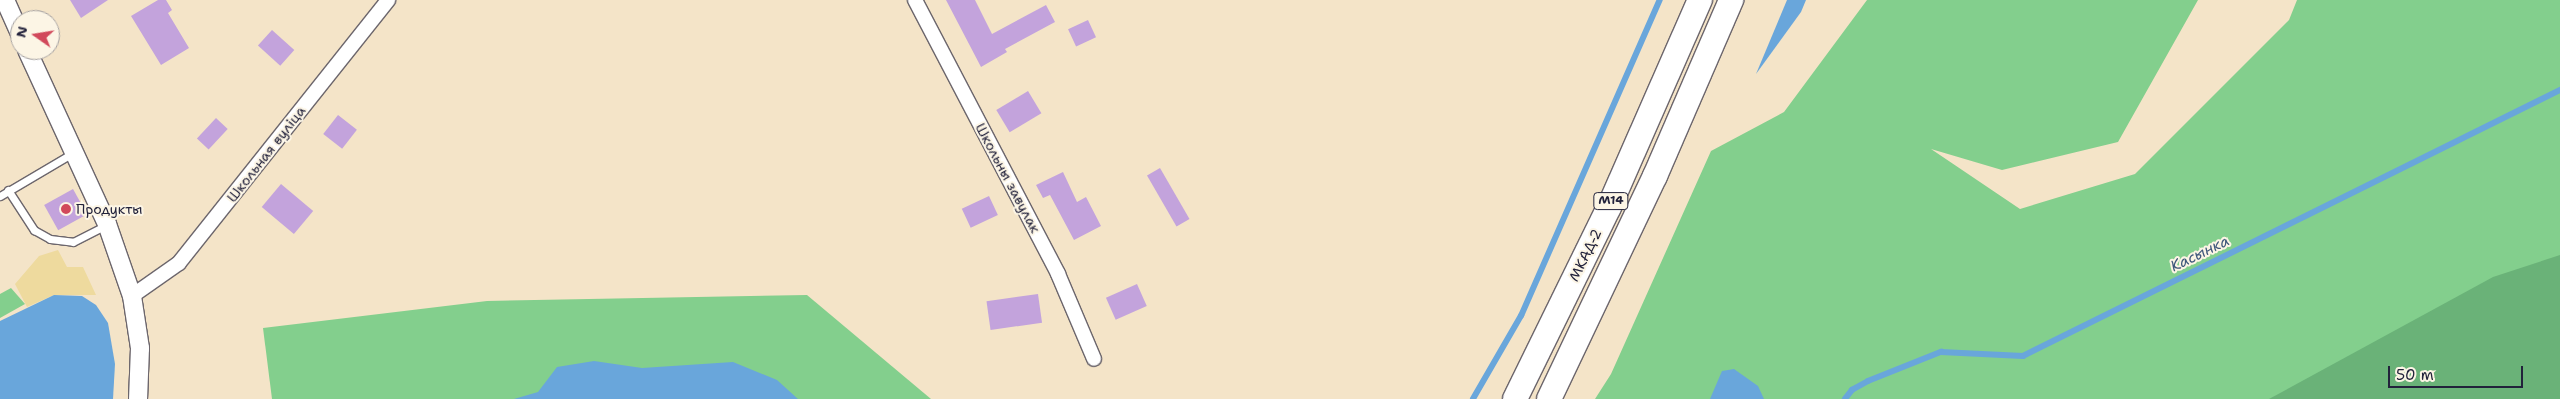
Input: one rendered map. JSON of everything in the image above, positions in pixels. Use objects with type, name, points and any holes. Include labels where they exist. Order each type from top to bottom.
[{"type":"highway","name":"МКАД-2","points":[[1514,399],[1609,206],[1700,0]]},
{"type":"highway","name":"М14","points":[[1549,399],[1655,176],[1732,0]]},
{"type":"street","name":"Школьная вуліца","points":[[132,296],[179,263],[388,0]]},
{"type":"street","name":"Школьны завулак","points":[[916,0],[1058,274],[1094,359]]},
{"type":"street","points":[[32,60],[107,224],[132,296],[140,348],[138,399]]},
{"type":"lane","points":[[0,196],[74,153]]},
{"type":"lane","points":[[8,190],[34,230],[50,240],[73,242],[107,224]]},
{"type":"green space","points":[[1867,0],[2198,0],[2118,142],[2002,170],[1931,149],[2020,209],[2135,174],[2289,20],[2297,0],[2560,0],[2560,261],[2278,399],[1595,399],[1611,374],[1711,151],[1784,112]]},
{"type":"green space","points":[[2560,255],[2560,399],[2269,399],[2493,277]]},
{"type":"green space","points":[[11,288],[25,304],[0,318],[0,294]]},
{"type":"green space","points":[[807,295],[931,399],[272,399],[263,328],[487,301]]},
{"type":"sand","points":[[58,250],[67,267],[83,267],[96,295],[54,295],[27,307],[15,284],[39,256]]},
{"type":"water","points":[[1787,0],[1806,0],[1801,12],[1756,74]]},
{"type":"water","points":[[54,295],[82,296],[96,305],[108,323],[115,364],[113,399],[0,399],[0,321]]},
{"type":"water","points":[[594,361],[642,368],[733,362],[777,380],[798,399],[514,399],[538,392],[557,367]]},
{"type":"water","points":[[1734,369],[1758,386],[1764,399],[1710,399],[1722,371]]},
{"type":"building","points":[[70,0],[108,0],[81,18]]},
{"type":"building","points":[[158,0],[166,0],[172,10],[168,13],[189,48],[161,65],[131,16]]},
{"type":"building","points":[[946,0],[975,0],[992,34],[1046,5],[1055,22],[1005,49],[1007,52],[981,67]]},
{"type":"building","points":[[1088,20],[1096,37],[1076,47],[1068,29]]},
{"type":"building","points":[[272,30],[294,50],[280,66],[258,46]]},
{"type":"building","points":[[1028,91],[1041,113],[1010,132],[996,110]]},
{"type":"building","points":[[338,115],[357,130],[342,149],[323,134]]},
{"type":"building","points":[[216,118],[228,129],[209,149],[197,138]]},
{"type":"building","points":[[1160,168],[1190,219],[1177,227],[1147,176]]},
{"type":"building","points":[[1063,172],[1077,202],[1086,197],[1101,226],[1074,240],[1050,195],[1043,198],[1036,185]]},
{"type":"building","points":[[281,184],[313,211],[294,234],[262,207]]},
{"type":"building","name":"Продукты","points":[[73,189],[87,214],[58,230],[44,205]]},
{"type":"building","points":[[989,196],[998,215],[971,228],[962,209]]},
{"type":"building","points":[[1137,284],[1147,306],[1116,320],[1106,298]]},
{"type":"building","points":[[1038,294],[1042,323],[991,330],[987,301]]},
{"type":"waterway","points":[[1473,399],[1521,316],[1660,0]]},
{"type":"waterway","name":"Касынка","points":[[1845,399],[1852,390],[1868,381],[1941,352],[2023,356],[2560,90]]},
{"type":"place","name":"Продукты","points":[[66,209]]}]
